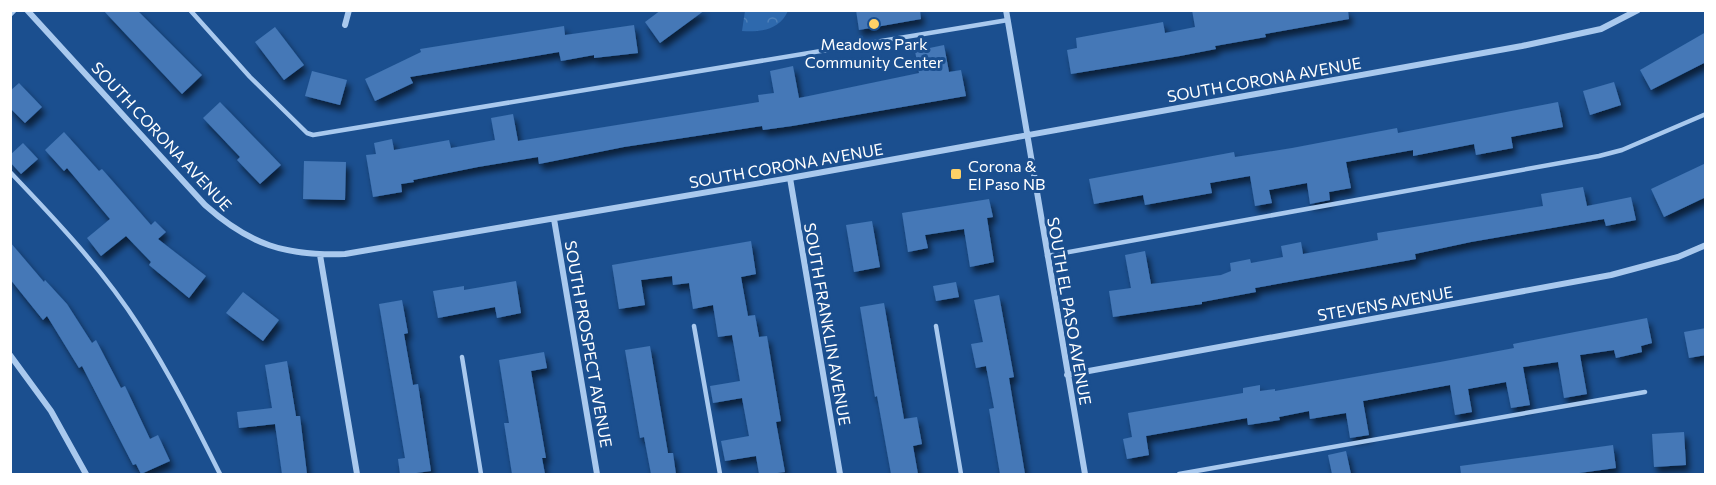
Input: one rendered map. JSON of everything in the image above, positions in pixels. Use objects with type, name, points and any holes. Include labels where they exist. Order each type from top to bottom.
[{"type":"street","points":[[10,14],[14,10]]},
{"type":"street","name":"SOUTH CORONA AVENUE","points":[[27,10],[205,205],[225,223],[245,237],[272,247],[294,253],[320,255],[345,254],[790,178],[1573,36],[1601,29],[1638,10]]},
{"type":"street","points":[[345,25],[350,10]]},
{"type":"street","name":"SOUTH EL PASO AVENUE","points":[[1006,10],[1085,474]]},
{"type":"street","name":"SOUTH FRANKLIN AVENUE","points":[[790,178],[840,474]]},
{"type":"street","name":"SOUTH PROSPECT AVENUE","points":[[554,219],[597,474]]},
{"type":"street","name":"STEVENS AVENUE","points":[[1067,375],[1611,275],[1668,260],[1706,245]]},
{"type":"street","points":[[320,255],[357,474]]},
{"type":"street","points":[[10,355],[51,411],[86,474]]},
{"type":"lane","points":[[190,10],[250,77],[307,133],[312,135],[707,72],[1008,20]]},
{"type":"lane","points":[[1047,256],[1599,156],[1622,150],[1706,114]]},
{"type":"lane","points":[[10,172],[64,229],[138,324],[175,384],[220,474]]},
{"type":"lane","points":[[936,326],[961,474]]},
{"type":"lane","points":[[694,327],[720,474]]},
{"type":"lane","points":[[462,357],[481,474]]},
{"type":"lane","points":[[1179,474],[1645,392]]},
{"type":"green space","points":[[745,10],[788,11],[775,26],[756,31],[742,31]]},
{"type":"building","points":[[103,10],[137,10],[202,75],[182,94]]},
{"type":"building","points":[[661,10],[705,10],[660,43],[645,22]]},
{"type":"building","name":"Meadows Park Community Center","points":[[856,10],[920,10],[921,19],[859,30]]},
{"type":"building","points":[[1192,10],[1348,10],[1349,19],[1265,34],[1266,37],[1215,46],[1216,49],[1071,74],[1067,50],[1077,48],[1076,38],[1163,22],[1165,33],[1195,27]]},
{"type":"building","points":[[634,25],[638,53],[594,58],[594,55],[561,61],[559,52],[410,77],[413,83],[375,101],[365,79],[421,52],[420,49],[564,26],[565,35]]},
{"type":"building","points":[[275,27],[304,65],[284,80],[255,42]]},
{"type":"building","points":[[1706,32],[1706,62],[1651,90],[1640,70]]},
{"type":"building","points":[[944,45],[949,72],[961,70],[966,96],[792,126],[763,130],[762,126],[624,147],[539,164],[538,157],[478,167],[413,180],[414,182],[401,184],[402,192],[373,197],[366,155],[376,154],[374,143],[392,139],[394,150],[449,140],[451,148],[495,140],[491,118],[513,114],[518,141],[759,102],[758,95],[774,93],[770,71],[793,66],[799,98],[919,73],[915,51]]},
{"type":"building","points":[[312,71],[347,80],[340,105],[305,96]]},
{"type":"building","points":[[1614,82],[1621,105],[1590,115],[1583,91]]},
{"type":"building","points":[[19,83],[42,107],[25,123],[10,108],[10,91]]},
{"type":"building","points":[[220,102],[281,165],[260,184],[237,160],[240,157],[203,118]]},
{"type":"building","points":[[1558,102],[1563,127],[1511,137],[1513,148],[1476,155],[1474,144],[1413,156],[1413,150],[1346,162],[1351,188],[1329,192],[1330,200],[1310,204],[1307,183],[1269,190],[1272,203],[1255,206],[1250,176],[1210,183],[1212,193],[1145,205],[1143,195],[1094,204],[1089,179],[1234,152],[1235,157],[1397,128],[1398,133]]},
{"type":"building","points":[[64,132],[99,171],[102,169],[151,225],[155,221],[166,232],[158,239],[206,276],[189,298],[149,265],[151,262],[126,236],[101,256],[87,238],[110,219],[67,168],[64,171],[45,150]]},
{"type":"building","points":[[23,143],[38,159],[21,174],[10,162],[10,155]]},
{"type":"building","points":[[304,161],[346,162],[345,200],[303,199]]},
{"type":"building","points":[[1706,163],[1706,197],[1664,217],[1651,189]]},
{"type":"building","points":[[1583,187],[1587,206],[1631,197],[1636,220],[1606,226],[1604,219],[1471,242],[1415,254],[1416,259],[1255,288],[1256,292],[1202,302],[1202,304],[1113,317],[1109,291],[1131,288],[1125,255],[1145,251],[1151,284],[1221,275],[1231,271],[1230,263],[1250,259],[1251,263],[1283,257],[1281,246],[1301,242],[1303,254],[1378,240],[1377,233],[1543,206],[1541,194]]},
{"type":"building","points":[[989,199],[993,217],[987,218],[994,262],[970,267],[964,229],[925,235],[928,248],[908,252],[902,213]]},
{"type":"building","points":[[872,221],[880,267],[854,272],[846,225]]},
{"type":"building","points":[[751,241],[756,274],[741,277],[748,316],[755,315],[759,337],[767,336],[781,421],[776,422],[785,472],[770,474],[759,474],[756,456],[725,461],[721,441],[749,436],[742,398],[713,403],[710,386],[740,381],[732,335],[718,337],[713,305],[693,309],[689,283],[673,285],[672,276],[641,280],[645,305],[619,309],[612,265]]},
{"type":"building","points":[[10,242],[44,282],[45,280],[67,304],[92,343],[96,340],[121,388],[125,386],[150,439],[158,435],[170,461],[141,474],[136,464],[133,465],[82,366],[79,368],[47,316],[43,320],[10,279]]},
{"type":"building","points":[[516,281],[521,313],[497,318],[495,307],[438,318],[433,291],[464,286],[464,290]]},
{"type":"building","points":[[956,282],[959,297],[936,301],[933,286]]},
{"type":"building","points":[[243,292],[279,320],[263,341],[226,313]]},
{"type":"building","points":[[999,295],[1014,377],[1009,378],[1025,474],[1000,474],[989,409],[994,408],[986,366],[976,368],[971,344],[983,342],[974,300]]},
{"type":"building","points":[[402,300],[408,333],[404,334],[413,385],[418,384],[431,471],[409,474],[400,474],[398,459],[405,458],[379,304]]},
{"type":"building","points":[[884,303],[904,419],[917,417],[922,444],[913,446],[918,474],[891,474],[877,396],[875,397],[860,307]]},
{"type":"building","points":[[1647,318],[1652,343],[1641,346],[1642,352],[1616,358],[1614,350],[1580,355],[1587,394],[1564,398],[1558,362],[1523,367],[1530,405],[1511,408],[1506,382],[1468,389],[1472,412],[1455,415],[1450,385],[1363,401],[1369,435],[1350,438],[1346,413],[1310,419],[1309,411],[1279,417],[1280,420],[1248,425],[1247,418],[1146,436],[1149,455],[1127,459],[1123,439],[1132,437],[1128,413],[1243,393],[1243,388],[1260,385],[1260,391],[1275,389],[1275,391],[1440,362],[1514,348],[1513,344]]},
{"type":"building","points":[[1706,328],[1706,355],[1689,358],[1684,332]]},
{"type":"building","points":[[650,346],[668,453],[673,453],[676,474],[651,474],[644,437],[640,438],[625,350]]},
{"type":"building","points":[[544,352],[547,368],[531,371],[546,458],[542,458],[545,474],[512,474],[504,423],[509,423],[499,360]]},
{"type":"building","points":[[287,361],[296,416],[300,416],[307,474],[282,474],[275,424],[239,428],[237,412],[272,408],[265,365]]},
{"type":"building","points":[[1684,432],[1686,465],[1654,467],[1652,434]]},
{"type":"building","points":[[1613,445],[1616,468],[1572,474],[1461,474],[1460,466]]},
{"type":"building","points":[[1346,451],[1351,474],[1332,474],[1328,455]]},
{"type":"place","name":"Meadows Park Community Center","points":[[874,24]]},
{"type":"place","name":"Corona & El Paso NB","points":[[956,174]]}]
